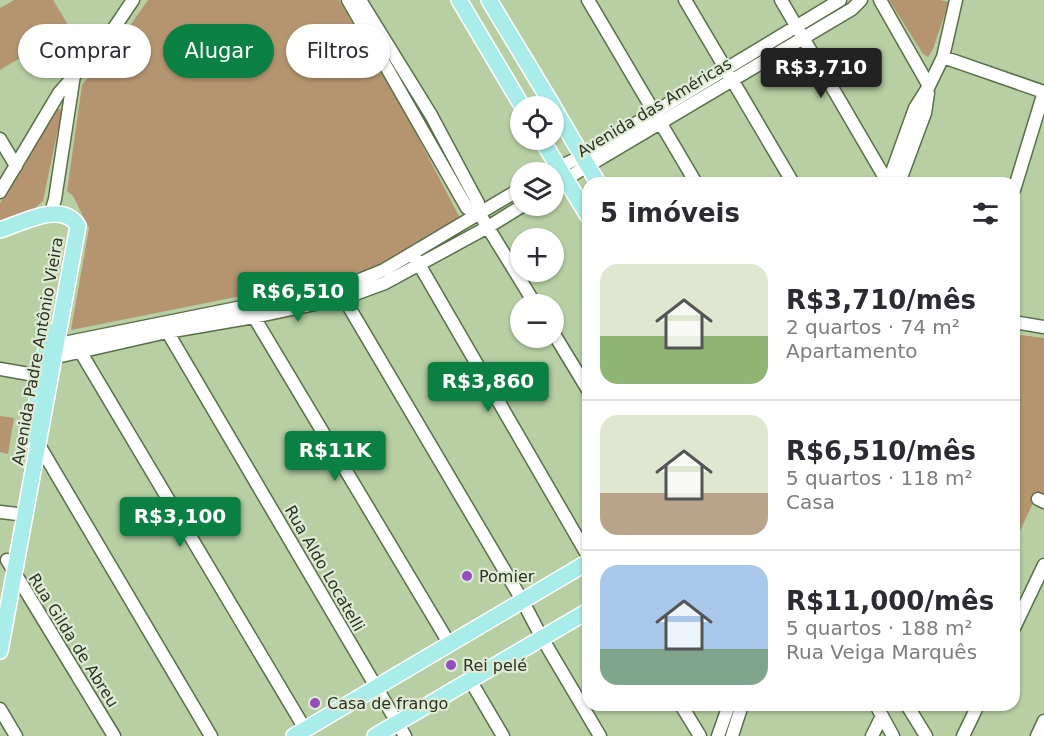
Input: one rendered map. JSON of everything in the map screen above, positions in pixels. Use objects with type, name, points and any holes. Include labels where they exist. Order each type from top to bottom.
[{"type":"main road","points":[[459,0],[516,96]]},
{"type":"main road","points":[[489,0],[546,96]]},
{"type":"main road","points":[[564,126],[594,177]]},
{"type":"main road","points":[[564,185],[582,208]]},
{"type":"main road","name":"Avenida Padre Antônio Vieira","points":[[0,651],[11,567],[50,352],[78,226],[74,219],[60,213],[53,214]]},
{"type":"main road","points":[[0,230],[53,214]]},
{"type":"main road","points":[[299,733],[582,565]]},
{"type":"main road","name":"Avenida Padre Antônio Vieira","points":[[0,597],[11,567]]},
{"type":"main road","points":[[375,736],[401,730],[470,680],[582,615]]},
{"type":"street","points":[[117,24],[133,0]]},
{"type":"street","points":[[348,0],[467,208],[478,213],[529,294]]},
{"type":"street","points":[[360,0],[431,115],[478,203],[478,213]]},
{"type":"street","points":[[588,0],[692,177]]},
{"type":"street","points":[[685,0],[789,177]]},
{"type":"street","points":[[781,0],[884,177]]},
{"type":"street","name":"Avenida das Américas","points":[[657,118],[725,68],[840,0]]},
{"type":"street","name":"Avenida das Américas","points":[[564,172],[657,118],[732,80],[852,9],[861,0]]},
{"type":"street","points":[[880,0],[929,86],[925,113],[902,177]]},
{"type":"street","points":[[890,177],[915,108],[943,57],[956,0]]},
{"type":"street","points":[[943,57],[1044,92],[1018,177]]},
{"type":"street","points":[[0,192],[59,93],[72,78]]},
{"type":"street","points":[[53,214],[74,78]]},
{"type":"street","points":[[0,139],[16,166]]},
{"type":"street","points":[[251,311],[384,270],[510,195]]},
{"type":"street","points":[[50,352],[251,311],[344,298],[385,283],[510,213]]},
{"type":"street","points":[[411,254],[420,265],[582,546]]},
{"type":"street","points":[[336,285],[582,706]]},
{"type":"street","points":[[251,311],[449,643]]},
{"type":"street","points":[[1020,323],[1044,327]]},
{"type":"street","points":[[50,352],[80,351],[165,327]]},
{"type":"street","name":"Rua Aldo Locatelli","points":[[165,327],[401,730]]},
{"type":"street","points":[[562,348],[582,380]]},
{"type":"street","points":[[80,351],[299,733]]},
{"type":"street","points":[[0,369],[46,375]]},
{"type":"street","points":[[34,444],[211,736]]},
{"type":"street","points":[[0,512],[21,515]]},
{"type":"street","points":[[1020,615],[1044,565]]},
{"type":"street","name":"Rua Gilda de Abreu","points":[[11,567],[114,736]]},
{"type":"street","points":[[470,680],[503,736]]},
{"type":"street","points":[[0,709],[16,736]]},
{"type":"street","points":[[585,711],[600,736]]},
{"type":"street","points":[[685,711],[700,736]]},
{"type":"street","points":[[718,736],[727,711]]},
{"type":"street","points":[[732,736],[740,711]]},
{"type":"street","points":[[872,736],[879,711]]},
{"type":"street","points":[[880,711],[893,736]]},
{"type":"street","points":[[911,711],[926,736]]},
{"type":"street","points":[[963,736],[975,711]]},
{"type":"street","points":[[1037,736],[1044,721]]},
{"type":"shaded area","points":[[14,0],[53,0],[68,24],[18,24],[18,59],[0,70],[0,8]]},
{"type":"shaded area","points":[[148,0],[339,0],[353,24],[286,24],[286,78],[384,78],[460,218],[370,270],[71,330],[89,228],[73,196],[67,191],[82,85],[88,78],[151,78],[151,24],[131,24]]},
{"type":"shaded area","points":[[889,0],[949,2],[933,49],[928,57],[923,54]]},
{"type":"shaded area","points":[[57,108],[62,110],[43,201],[33,210],[0,222],[0,203]]},
{"type":"shaded area","points":[[1020,335],[1044,338],[1044,495],[1041,494],[1032,505],[1020,531]]},
{"type":"shaded area","points":[[0,416],[14,418],[8,454],[0,452]]},
{"type":"place","name":"Pomier","points":[[467,576]]},
{"type":"place","name":"Rei pelé","points":[[451,665]]},
{"type":"place","name":"Casa de frango","points":[[315,703]]}]
